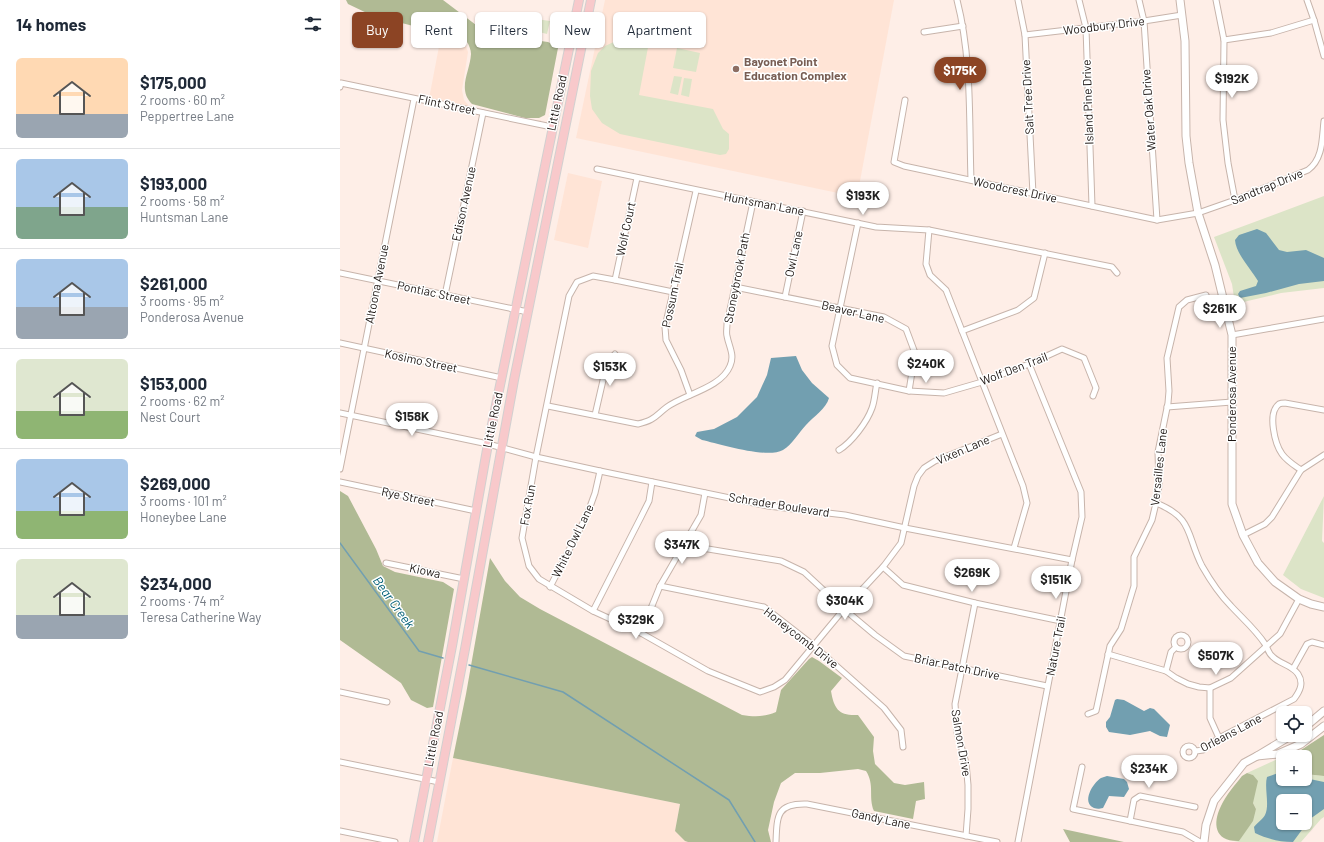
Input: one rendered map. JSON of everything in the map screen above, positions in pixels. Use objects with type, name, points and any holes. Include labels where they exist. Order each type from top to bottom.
[{"type":"main road","name":"Little Road","points":[[414,842],[488,444],[579,0]]},
{"type":"main road","name":"Little Road","points":[[428,842],[501,449],[591,0]]},
{"type":"street","points":[[957,0],[963,26],[967,66],[971,180]]},
{"type":"street","name":"Salt Tree Drive","points":[[1018,0],[1025,35],[1033,194]]},
{"type":"street","name":"Island Pine Drive","points":[[1079,0],[1086,28],[1092,206]]},
{"type":"street","name":"Water Oak Drive","points":[[1139,0],[1144,21],[1157,220]]},
{"type":"street","name":"Ponderosa Avenue","points":[[1180,0],[1185,41],[1186,136],[1189,163],[1198,213],[1215,265],[1232,335],[1232,504],[1243,535],[1258,563],[1275,582],[1299,599],[1312,604],[1324,606]]},
{"type":"street","points":[[1216,0],[1224,40],[1224,120],[1228,163],[1235,200]]},
{"type":"street","points":[[1307,0],[1324,56]]},
{"type":"street","name":"Woodbury Drive","points":[[1025,35],[1182,15]]},
{"type":"street","points":[[1224,40],[1271,33],[1314,20]]},
{"type":"street","points":[[924,32],[963,26]]},
{"type":"street","name":"Flint Street","points":[[340,85],[414,98],[552,127]]},
{"type":"street","name":"Altoona Avenue","points":[[340,469],[414,98]]},
{"type":"street","name":"Woodcrest Drive","points":[[905,100],[894,162],[904,166],[1157,220],[1198,213]]},
{"type":"street","name":"Edison Avenue","points":[[445,295],[483,113]]},
{"type":"street","name":"Sandtrap Drive","points":[[1198,213],[1235,200],[1308,170],[1315,165],[1321,146],[1324,121]]},
{"type":"street","name":"Huntsman Lane","points":[[596,169],[696,191],[804,211],[876,227],[929,230],[1045,253],[1112,267],[1117,273]]},
{"type":"street","name":"Wolf Court","points":[[615,280],[637,178]]},
{"type":"street","name":"Possum Trail","points":[[690,395],[681,370],[666,340],[665,327],[696,191]]},
{"type":"street","name":"Stoneybrook Path","points":[[548,406],[638,424],[646,422],[657,416],[667,407],[716,382],[725,375],[731,365],[732,352],[727,337],[727,324],[753,202]]},
{"type":"street","name":"Owl Lane","points":[[785,297],[804,211]]},
{"type":"street","name":"Wolf Den Trail","points":[[858,223],[832,346],[837,365],[850,378],[909,391],[944,393],[982,382],[1029,364],[1062,349],[1084,358],[1096,388],[1093,396]]},
{"type":"street","points":[[929,230],[926,264],[930,274],[946,290],[1023,486],[1027,503],[1014,548]]},
{"type":"street","points":[[962,331],[1018,310],[1034,298],[1045,253]]},
{"type":"street","name":"Pontiac Street","points":[[340,273],[528,312]]},
{"type":"street","name":"Fox Run","points":[[673,292],[593,276],[577,282],[569,296],[548,406],[536,457],[522,538],[529,566],[539,579],[550,587],[593,611],[641,633],[708,671],[760,692]]},
{"type":"street","name":"Beaver Lane","points":[[735,287],[884,317],[906,329],[915,353],[909,391]]},
{"type":"street","name":"Versailles Lane","points":[[1088,714],[1096,710],[1110,646],[1121,629],[1134,586],[1134,557],[1152,520],[1156,503],[1159,486],[1158,452],[1169,391],[1167,358],[1179,307],[1187,300],[1206,295]]},
{"type":"street","points":[[1232,335],[1324,319]]},
{"type":"street","name":"Kosimo Street","points":[[340,343],[502,378]]},
{"type":"street","points":[[596,415],[607,363],[615,354]]},
{"type":"street","name":"Nature Trail","points":[[1018,842],[1072,560],[1082,517],[1081,492],[1029,364]]},
{"type":"street","points":[[839,450],[847,445],[862,426],[872,408],[877,383]]},
{"type":"street","points":[[1167,407],[1232,402]]},
{"type":"street","points":[[1301,470],[1289,462],[1277,446],[1273,431],[1275,409],[1279,404],[1285,403],[1324,410]]},
{"type":"street","name":"Schrader Boulevard","points":[[340,413],[488,444],[501,449],[600,471],[768,506],[845,515],[1072,560]]},
{"type":"street","name":"Vixen Lane","points":[[760,692],[774,687],[785,680],[844,608],[883,567],[901,543],[914,486],[918,476],[924,468],[1002,434]]},
{"type":"street","points":[[1243,535],[1265,524],[1272,517],[1301,470],[1324,455]]},
{"type":"street","name":"White Owl Lane","points":[[550,587],[587,515],[595,493],[600,471]]},
{"type":"street","name":"Rye Street","points":[[340,482],[476,511]]},
{"type":"street","points":[[593,611],[649,501],[652,482]]},
{"type":"street","points":[[641,633],[660,586],[701,515],[705,493]]},
{"type":"street","points":[[1156,503],[1178,514],[1186,524],[1202,565],[1212,584],[1266,645],[1268,653],[1274,659],[1293,669],[1307,644],[1312,642],[1324,645]]},
{"type":"street","name":"Briar Patch Drive","points":[[684,545],[781,561],[804,572],[876,635],[904,656],[1048,686]]},
{"type":"street","name":"Kiowa","points":[[386,563],[464,579]]},
{"type":"street","points":[[883,567],[903,585],[975,603],[1061,621]]},
{"type":"street","name":"Honeycomb Drive","points":[[660,586],[764,607],[814,645],[884,708],[901,730],[903,747]]},
{"type":"street","points":[[1108,654],[1166,671],[1188,684],[1210,688],[1231,678],[1280,634],[1299,599]]},
{"type":"street","name":"Salmon Drive","points":[[966,836],[968,785],[966,762],[957,732],[955,704],[975,603]]},
{"type":"street","points":[[1166,671],[1172,652],[1176,647]]},
{"type":"street","name":"Orleans Lane","points":[[1196,751],[1203,750],[1219,738],[1294,699],[1300,692],[1301,682],[1298,674],[1293,669]]},
{"type":"street","points":[[1210,688],[1210,718],[1219,738]]},
{"type":"street","points":[[340,692],[387,702]]},
{"type":"street","points":[[1312,721],[1324,711]]},
{"type":"street","points":[[1257,756],[1278,754],[1301,744],[1324,726]]},
{"type":"street","points":[[1204,842],[1206,825],[1214,801],[1244,763],[1280,742]]},
{"type":"street","points":[[340,762],[438,782]]},
{"type":"street","points":[[1082,767],[1073,809],[1182,832],[1200,842]]},
{"type":"street","points":[[1130,821],[1134,800],[1140,796],[1195,807]]},
{"type":"street","name":"Gandy Lane","points":[[776,842],[777,824],[781,811],[788,805],[796,804],[807,804],[997,842]]},
{"type":"street","points":[[340,831],[395,842]]},
{"type":"shaded area","name":"Bayonet Point Education Complex","points":[[605,0],[894,0],[857,197],[576,138],[595,48],[605,48],[605,12],[602,12]]},
{"type":"shaded area","points":[[439,48],[466,48],[468,52],[462,90],[464,100],[470,107],[525,121],[541,120],[540,127],[428,104]]},
{"type":"shaded area","points":[[568,173],[602,181],[588,248],[554,240]]},
{"type":"shaded area","points":[[453,758],[680,804],[675,831],[688,842],[437,842]]},
{"type":"green space","points":[[346,0],[443,0],[459,12],[411,12],[411,25],[403,23],[403,12],[365,12],[348,4]]},
{"type":"green space","points":[[467,18],[475,24],[475,48],[542,48],[542,41],[550,43],[550,48],[558,48],[545,115],[539,118],[525,118],[472,104],[465,92],[471,54],[467,42]]},
{"type":"green space","points":[[542,20],[550,21],[547,34],[542,33]]},
{"type":"green space","points":[[613,42],[613,48],[648,48],[639,95],[713,109],[723,129],[729,134],[729,149],[726,154],[720,155],[620,134],[602,123],[592,109],[590,96],[591,71],[598,53],[605,48],[605,46]]},
{"type":"green space","points":[[677,48],[700,53],[696,72],[673,68]]},
{"type":"green space","points":[[674,76],[682,77],[678,95],[670,93]]},
{"type":"green space","points":[[684,78],[692,79],[689,97],[681,95]]},
{"type":"green space","points":[[1324,196],[1324,288],[1281,293],[1235,304],[1232,284],[1214,237]]},
{"type":"green space","points":[[340,491],[348,496],[376,549],[383,566],[395,572],[443,582],[454,589],[433,707],[427,708],[411,700],[401,683],[340,640]]},
{"type":"green space","points":[[1324,496],[1322,541],[1324,543],[1324,598],[1301,589],[1283,575]]},
{"type":"green space","points":[[490,558],[505,581],[520,597],[540,609],[742,715],[759,716],[776,712],[781,690],[812,657],[842,678],[831,691],[834,702],[838,710],[842,713],[858,715],[874,737],[873,751],[875,764],[894,783],[905,785],[924,782],[925,799],[916,801],[913,819],[874,811],[871,801],[869,776],[866,771],[858,769],[820,773],[795,773],[781,783],[774,802],[768,830],[771,842],[688,842],[675,831],[680,804],[453,758]]},
{"type":"green space","points":[[1324,735],[1324,776],[1312,775],[1312,750],[1301,750]]},
{"type":"green space","points":[[1276,760],[1276,786],[1312,786],[1312,775],[1324,776],[1324,817],[1312,829],[1312,794],[1276,794],[1276,830],[1311,830],[1301,842],[1234,842],[1239,841],[1256,809],[1253,803],[1253,775],[1247,773]]},
{"type":"green space","points":[[1247,773],[1253,775],[1258,781],[1253,803],[1256,809],[1253,821],[1239,841],[1231,841],[1220,835],[1218,831],[1216,825],[1218,813],[1225,798],[1242,776]]},
{"type":"green space","points":[[1063,829],[1124,842],[1070,842]]},
{"type":"water","points":[[1257,229],[1266,233],[1279,250],[1287,252],[1306,250],[1324,258],[1324,281],[1299,284],[1240,298],[1238,294],[1240,291],[1256,286],[1258,281],[1238,251],[1235,240],[1239,235]]},
{"type":"water","points":[[796,356],[802,370],[812,383],[829,398],[823,409],[806,425],[786,448],[776,452],[755,452],[702,440],[695,436],[697,432],[714,429],[737,417],[757,397],[767,375],[771,358]]},
{"type":"water","points":[[1115,700],[1124,700],[1144,711],[1150,708],[1154,709],[1170,725],[1167,737],[1160,736],[1150,731],[1130,735],[1109,732],[1106,727],[1106,722],[1110,717]]},
{"type":"water","points":[[1276,774],[1276,786],[1312,786],[1312,779],[1324,782],[1324,809],[1312,818],[1312,794],[1276,794],[1276,830],[1302,830],[1293,842],[1274,840],[1255,833],[1254,827],[1264,816],[1266,811],[1267,777]]},
{"type":"water","points":[[1107,776],[1124,779],[1127,782],[1129,789],[1124,797],[1109,796],[1103,808],[1094,808],[1090,805],[1088,797],[1098,780]]},
{"type":"waterway","name":"Bear Creek","points":[[340,543],[419,651],[443,658]]},
{"type":"waterway","points":[[469,665],[563,692],[729,800],[755,842]]},
{"type":"place","name":"Bayonet Point Education Complex","points":[[736,69]]}]
